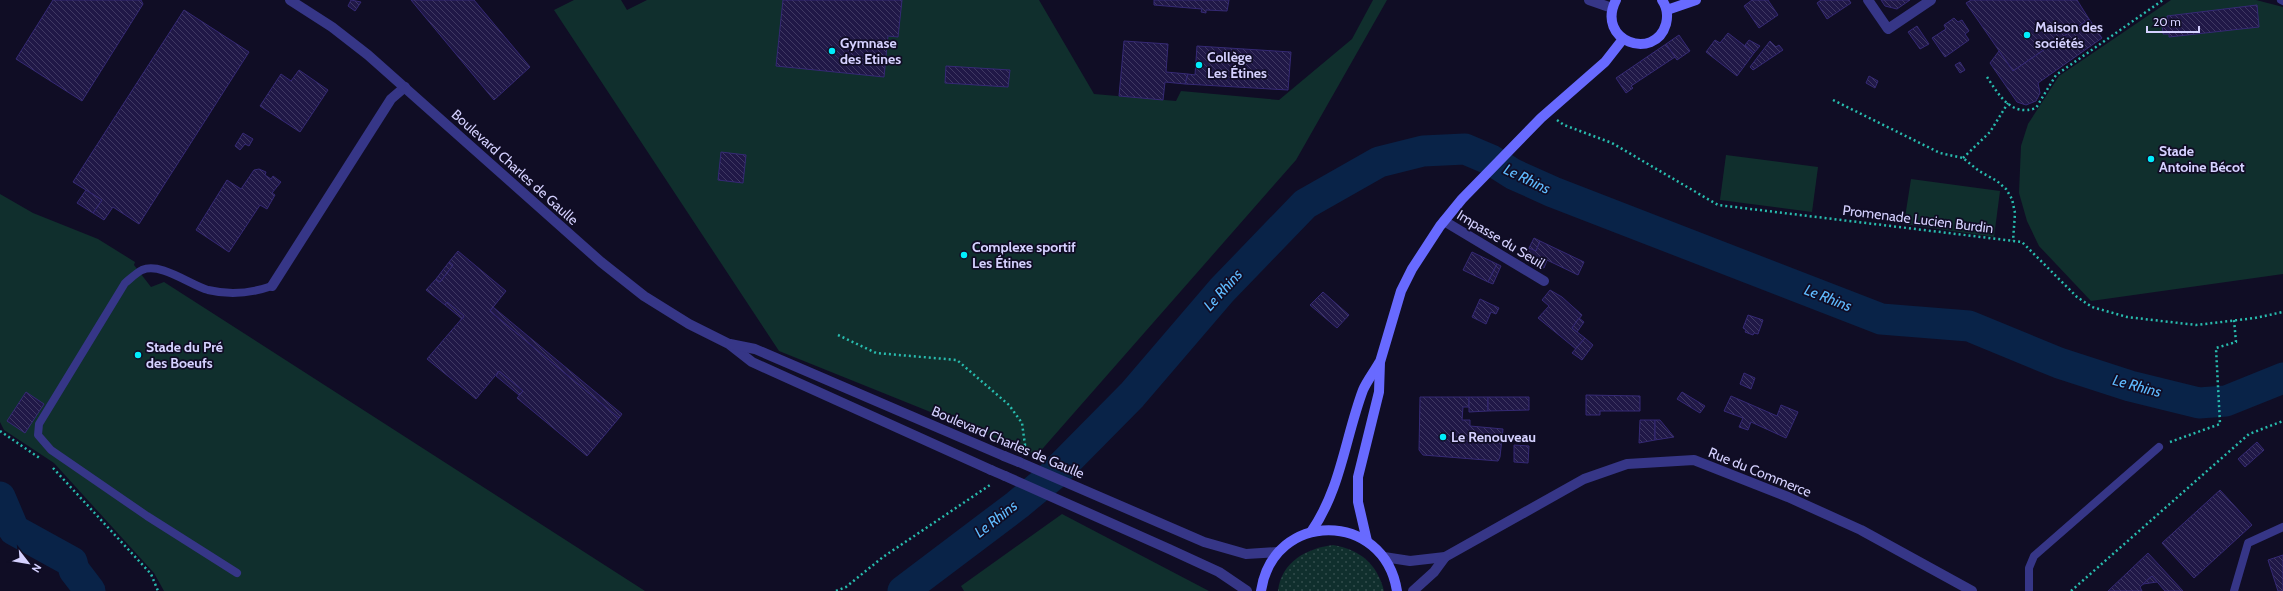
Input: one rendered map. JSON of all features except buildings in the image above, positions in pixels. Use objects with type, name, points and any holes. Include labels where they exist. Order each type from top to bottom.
[{"type":"main road","points":[[1614,4],[1613,25],[1623,39],[1639,44],[1655,39],[1665,26],[1667,10],[1662,0]]},
{"type":"main road","points":[[1667,10],[1696,0]]},
{"type":"main road","points":[[1311,532],[1324,512],[1336,483],[1364,389],[1380,362],[1401,292],[1422,253],[1444,221],[1462,199],[1544,115],[1605,62],[1623,39]]},
{"type":"main road","points":[[1367,541],[1358,502],[1358,477],[1379,392],[1380,362]]},
{"type":"main road","points":[[1261,591],[1264,576],[1278,552],[1293,540],[1311,532],[1326,529],[1340,530],[1367,541],[1384,557],[1393,574],[1397,591]]},
{"type":"street","name":"Boulevard Charles de Gaulle","points":[[290,0],[332,27],[368,54],[601,262],[644,296],[689,324],[728,344],[752,362],[1212,569],[1233,580],[1247,591]]},
{"type":"street","points":[[1589,0],[1614,4]]},
{"type":"street","points":[[1868,0],[1888,29],[1931,0]]},
{"type":"street","points":[[272,286],[391,99],[405,87]]},
{"type":"street","name":"Impasse du Seuil","points":[[1444,221],[1544,281]]},
{"type":"street","name":"Boulevard Charles de Gaulle","points":[[728,344],[755,349],[1204,542],[1231,552],[1262,555],[1278,552]]},
{"type":"street","name":"Rue du Commerce","points":[[1384,557],[1410,561],[1445,557],[1584,479],[1627,464],[1694,460],[1788,497],[1861,530],[1972,591]]},
{"type":"street","name":"Rue du Commerce","points":[[1413,591],[1434,572],[1445,557]]},
{"type":"lane","points":[[237,573],[147,516],[51,450],[38,436],[39,424],[125,283],[143,270],[159,269],[208,290],[231,293],[259,291],[272,286]]},
{"type":"lane","points":[[2029,591],[2029,568],[2034,556],[2159,447]]},
{"type":"lane","points":[[2234,591],[2248,543],[2283,527]]},
{"type":"path","points":[[1987,77],[2002,98],[2008,103],[2026,112],[2036,108],[2056,75],[2163,0]]},
{"type":"path","points":[[1833,100],[1940,153],[1963,158],[2006,189],[2012,199],[2015,213],[2013,241]]},
{"type":"path","points":[[1963,158],[1990,132],[2008,103]]},
{"type":"path","name":"Promenade Lucien Burdin","points":[[1544,115],[1564,125],[1612,143],[1718,205],[2022,242],[2077,297],[2092,307],[2127,318],[2196,325],[2283,312]]},
{"type":"path","points":[[2159,447],[2220,424],[2216,348],[2236,342],[2234,320]]},
{"type":"path","points":[[2071,591],[2249,434],[2283,421]]},
{"type":"path","points":[[0,431],[45,462]]},
{"type":"path","points":[[51,466],[151,574],[158,591]]},
{"type":"green space","name":"Complexe sportif Les Étines","points":[[574,0],[621,0],[627,10],[647,0],[1039,0],[1094,94],[1176,101],[1181,91],[1279,100],[1352,39],[1373,0],[1387,0],[1296,160],[1037,455],[779,351],[554,10]]},
{"type":"green space","name":"Stade Antoine Bécot","points":[[2171,0],[2256,0],[2283,7],[2283,274],[2091,301],[2039,246],[2027,221],[2019,193],[2021,146],[2028,124],[2059,76]]},
{"type":"green space","points":[[1726,155],[1818,167],[1812,212],[1720,200]]},
{"type":"green space","points":[[1911,179],[2000,191],[1994,237],[1904,224]]},
{"type":"green space","name":"Stade du Pré des Boeufs","points":[[0,194],[33,213],[98,239],[135,262],[134,265],[151,287],[164,282],[645,591],[164,591],[154,573],[54,463],[4,430],[0,422]]},
{"type":"green space","points":[[1062,514],[1209,591],[964,591],[961,586]]},
{"type":"green space","points":[[1333,545],[1352,550],[1366,560],[1377,573],[1384,591],[1278,591],[1284,572],[1297,558],[1314,549]]},
{"type":"waterway","name":"Le Rhins","points":[[903,591],[1017,505],[1052,476],[1132,395],[1222,290],[1305,204],[1379,162],[1423,151],[1465,149],[1491,160],[1513,174],[1553,192],[1881,319],[1969,326],[2059,363],[2130,386],[2199,403],[2226,401],[2283,378]]},
{"type":"waterway","name":"Le Rhins","points":[[0,497],[14,530],[72,562],[74,570],[90,591]]},
{"type":"place","name":"Maison des sociétés","points":[[2027,35]]},
{"type":"place","name":"Gymnase des Etines","points":[[832,51]]},
{"type":"place","name":"Collège Les Étines","points":[[1199,65]]},
{"type":"place","name":"Stade Antoine Bécot","points":[[2151,159]]},
{"type":"place","name":"Complexe sportif Les Étines","points":[[964,255]]},
{"type":"place","name":"Stade du Pré des Boeufs","points":[[138,355]]},
{"type":"place","name":"Le Renouveau","points":[[1443,437]]}]
